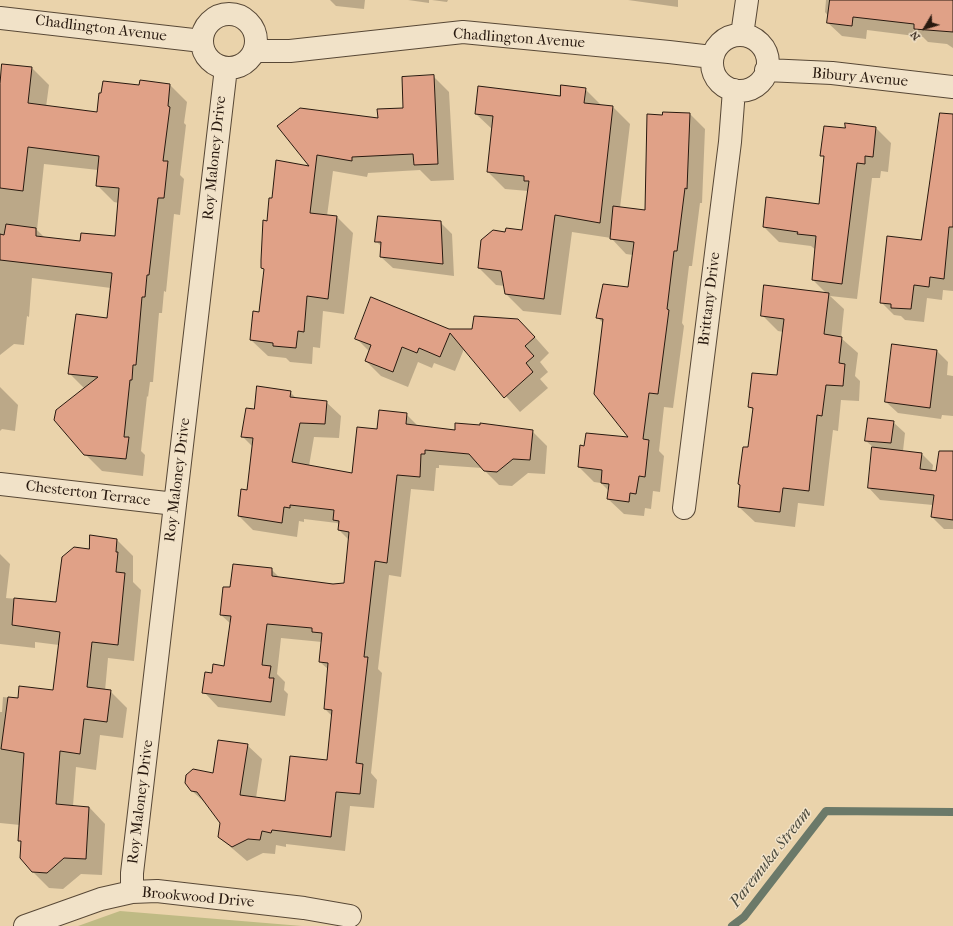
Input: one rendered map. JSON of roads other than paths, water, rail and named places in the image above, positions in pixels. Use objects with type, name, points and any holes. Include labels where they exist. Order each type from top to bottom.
[{"type":"street","points":[[742,35],[746,0]]},
{"type":"street","points":[[232,7],[252,27],[256,39],[254,51],[250,59],[243,65],[234,68],[226,68],[211,62],[202,49],[202,40],[203,32],[214,18],[232,7]]},
{"type":"street","name":"Chadlington Avenue","points":[[0,18],[202,40]]},
{"type":"street","name":"Chadlington Avenue","points":[[254,51],[290,51],[463,32],[712,57]]},
{"type":"street","points":[[742,35],[750,37],[762,47],[767,58],[766,70],[763,78],[751,88],[734,90],[720,82],[714,75],[712,57],[720,43],[726,38],[742,35]]},
{"type":"street","name":"Roy Maloney Drive","points":[[132,892],[132,873],[226,68]]},
{"type":"street","name":"Bibury Avenue","points":[[766,70],[832,73],[953,87]]},
{"type":"street","name":"Brittany Drive","points":[[684,508],[730,142],[734,90]]},
{"type":"street","name":"Chesterton Terrace","points":[[0,484],[175,504]]},
{"type":"street","name":"Brookwood Drive","points":[[25,926],[102,899],[132,892],[156,891],[304,908],[350,916]]},
{"type":"waterway","name":"Paremuka Stream","points":[[732,926],[744,917],[826,811],[953,812]]}]
